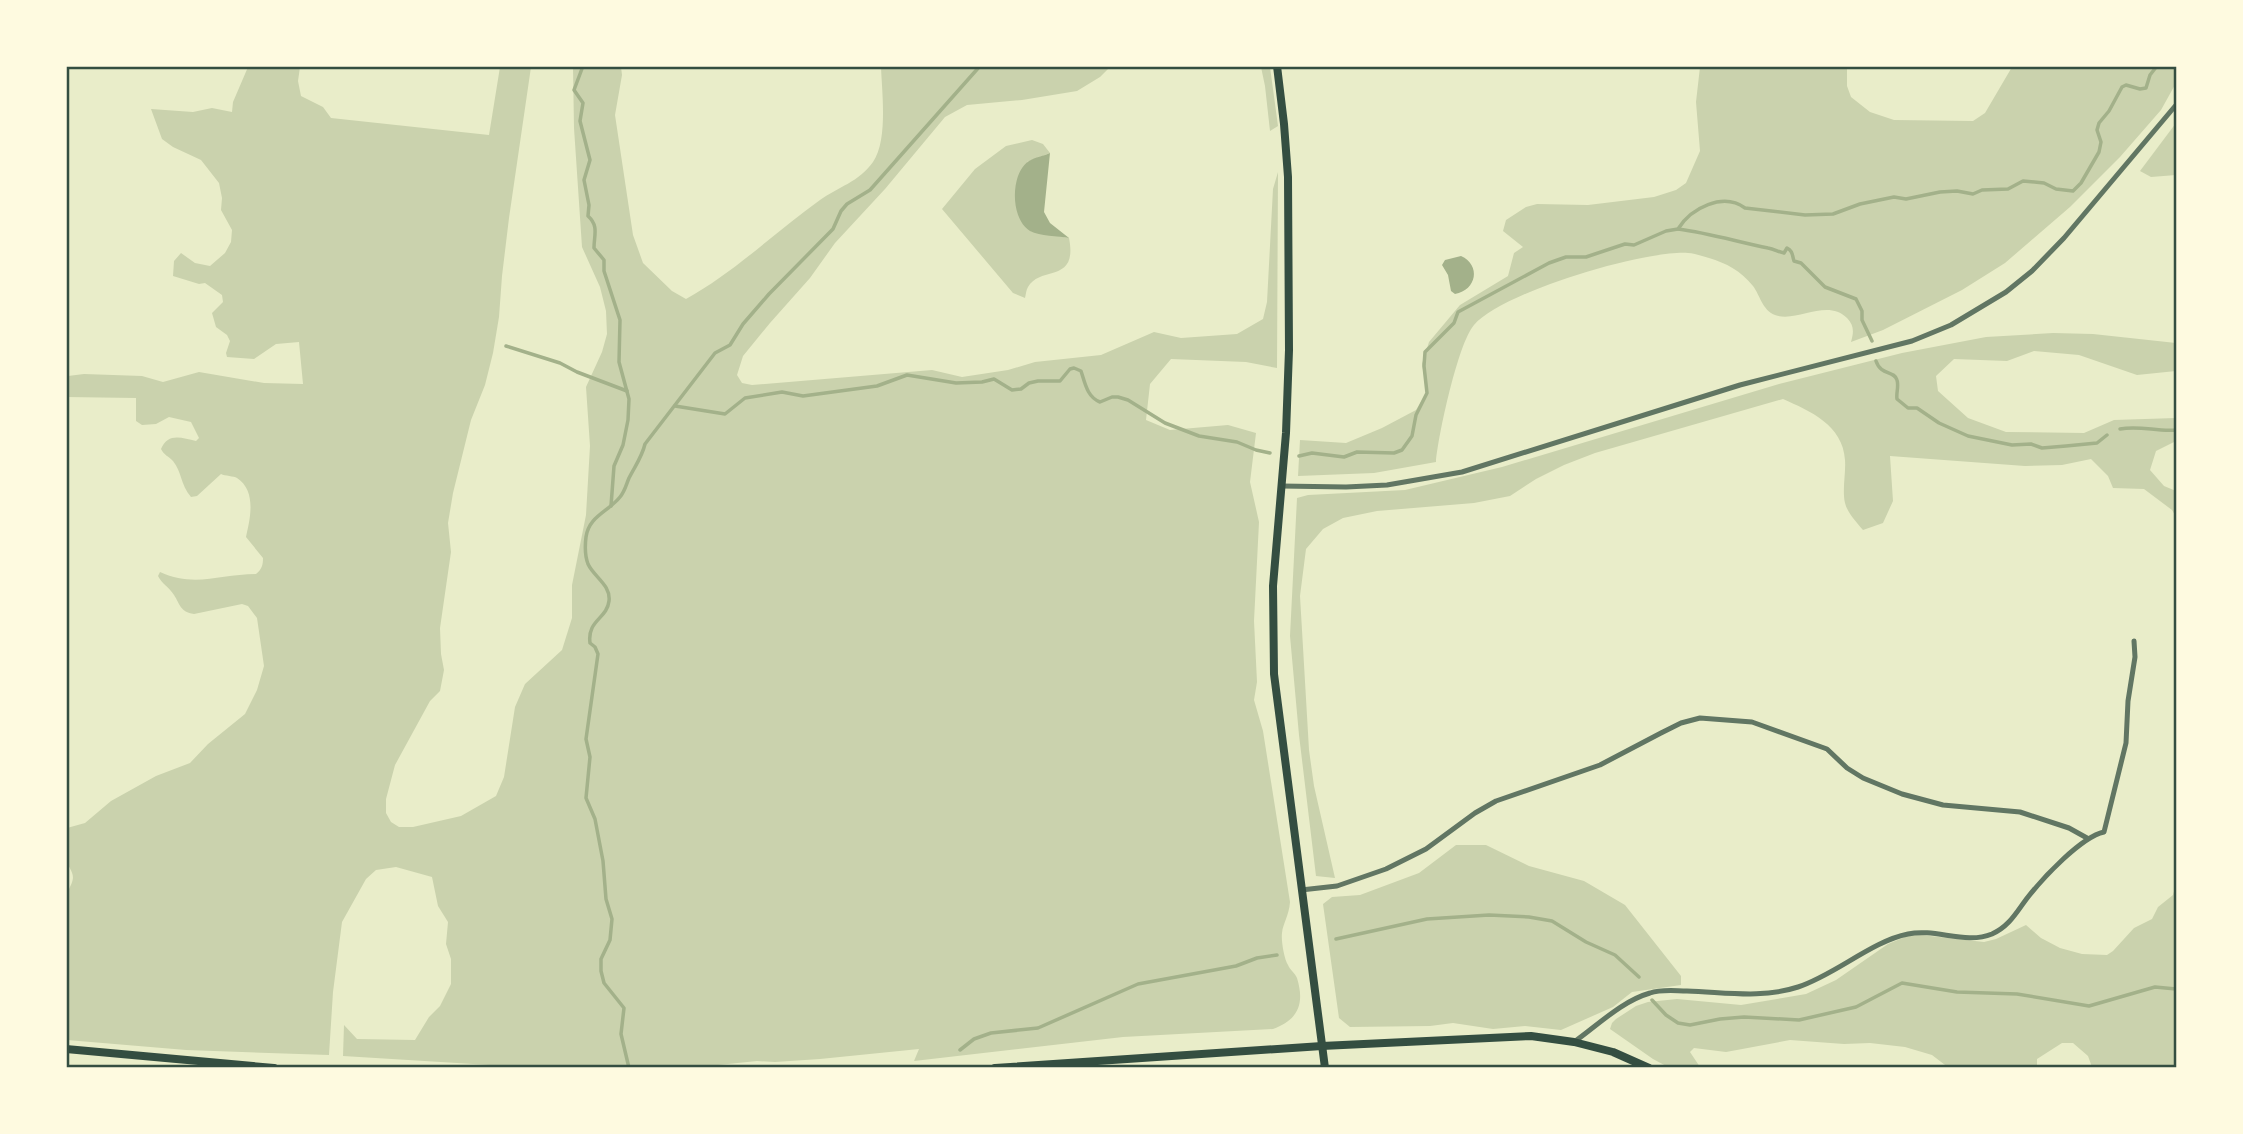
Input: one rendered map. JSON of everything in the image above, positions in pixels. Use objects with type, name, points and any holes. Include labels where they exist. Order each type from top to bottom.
[{"type":"main road","points":[[1277,66],[1288,177],[1290,287],[1289,383],[1273,586],[1274,661],[1282,748],[1325,1068]]},
{"type":"main road","points":[[995,1068],[1322,1046],[1531,1036],[1574,1042],[1613,1052],[1649,1068]]},
{"type":"main road","points":[[66,1049],[274,1068]]},
{"type":"street","points":[[1281,485],[1387,485],[1462,472],[1740,385],[1891,347],[1941,329],[1979,310],[2032,271],[2064,238],[2176,105]]},
{"type":"street","points":[[1574,1042],[1617,1009],[1653,992],[1695,991],[1761,995],[1779,993],[1821,979],[1905,934],[1921,932],[1978,938],[2003,928],[2041,881],[2087,838],[2104,832],[2126,743],[2128,701],[2135,657],[2134,641]]},
{"type":"street","points":[[1301,890],[1337,886],[1386,869],[1426,849],[1496,801],[1600,765],[1681,723],[1700,718],[1752,722],[1827,749],[1847,768],[1863,778],[1902,794],[1943,805],[2020,812],[2070,828],[2087,838]]},
{"type":"shaded area","points":[[248,67],[300,67],[298,81],[301,96],[323,107],[331,118],[489,135],[500,67],[531,67],[493,353],[485,385],[471,420],[448,523],[451,552],[440,628],[444,670],[440,691],[430,701],[395,765],[386,799],[386,813],[391,822],[399,827],[413,827],[461,816],[496,796],[504,777],[515,707],[525,684],[562,650],[572,618],[572,585],[586,515],[590,446],[586,387],[607,334],[606,311],[600,287],[582,247],[573,67],[621,67],[615,115],[633,235],[643,263],[672,291],[686,299],[721,277],[820,200],[855,179],[873,162],[881,142],[881,67],[1110,67],[1100,77],[1077,91],[967,105],[945,117],[885,189],[835,243],[810,278],[743,356],[737,375],[742,383],[752,385],[932,370],[962,377],[1008,370],[1035,362],[1101,355],[1154,332],[1181,338],[1237,334],[1263,319],[1267,302],[1273,189],[1278,172],[1277,368],[1246,362],[1171,359],[1150,384],[1146,420],[1170,430],[1228,425],[1256,433],[1250,482],[1259,522],[1254,621],[1257,682],[1254,700],[1263,731],[1290,902],[1282,936],[1285,958],[1297,978],[1299,987],[1300,1003],[1294,1016],[1273,1029],[1123,1037],[914,1061],[919,1049],[689,1068],[524,1067],[343,1056],[344,1025],[357,1039],[415,1040],[429,1017],[440,1006],[451,984],[451,959],[446,944],[448,922],[438,906],[432,877],[396,867],[376,870],[366,879],[342,922],[333,992],[329,1055],[186,1050],[67,1040],[66,969],[69,961],[66,955],[66,894],[73,877],[66,857],[67,828],[85,823],[111,801],[156,776],[190,763],[208,744],[245,714],[257,690],[264,666],[257,618],[248,606],[242,604],[189,613],[181,607],[158,576],[160,572],[196,580],[258,572],[263,558],[246,537],[250,498],[243,484],[236,477],[221,474],[197,496],[191,497],[176,465],[161,449],[171,438],[196,441],[199,438],[191,422],[169,417],[156,424],[142,425],[136,421],[136,398],[66,397],[68,376],[84,374],[142,376],[163,382],[199,372],[264,383],[303,384],[299,342],[276,344],[254,359],[227,357],[230,341],[227,335],[216,327],[212,313],[223,302],[222,295],[205,283],[199,284],[173,276],[174,261],[181,253],[195,263],[210,266],[225,253],[231,242],[232,230],[221,210],[219,183],[201,160],[162,139],[151,109],[193,112],[212,108],[232,112],[233,102]]},
{"type":"shaded area","points":[[1261,67],[1270,67],[1278,126],[1270,131],[1265,86]]},
{"type":"shaded area","points":[[1700,67],[1847,67],[1847,86],[1851,97],[1870,112],[1894,120],[1973,121],[1985,113],[2012,67],[2176,67],[2176,83],[2161,110],[2120,157],[2070,207],[2005,263],[1962,290],[1883,330],[1851,342],[1852,326],[1839,312],[1821,310],[1784,317],[1775,315],[1767,310],[1748,281],[1721,262],[1688,253],[1640,258],[1542,287],[1489,312],[1474,325],[1455,369],[1436,462],[1374,473],[1298,476],[1300,440],[1346,443],[1416,410],[1427,392],[1422,364],[1429,342],[1460,305],[1508,276],[1514,253],[1523,247],[1503,231],[1506,220],[1526,207],[1537,204],[1588,205],[1654,197],[1676,190],[1686,183],[1700,151],[1696,102]]},
{"type":"shaded area","points":[[2176,123],[2176,175],[2151,177],[2140,171]]},
{"type":"shaded area","points":[[1032,140],[1043,144],[1050,153],[1027,162],[1031,231],[1069,238],[1070,252],[1068,262],[1063,268],[1034,280],[1027,288],[1025,298],[1013,293],[942,209],[975,169],[1006,146]]},
{"type":"shaded area","points":[[1050,153],[1044,212],[1050,223],[1069,238],[1030,231],[1023,225],[1016,207],[1016,185],[1023,167],[1031,160]]},
{"type":"shaded area","points":[[1461,256],[1472,265],[1474,277],[1468,288],[1455,294],[1451,291],[1448,275],[1442,265],[1445,260]]},
{"type":"shaded area","points":[[2053,333],[2093,334],[2176,343],[2176,371],[2137,375],[2079,355],[2034,351],[2007,361],[1954,359],[1936,376],[1938,391],[1968,418],[2006,432],[2084,433],[2114,420],[2176,418],[2176,441],[2156,451],[2150,470],[2164,486],[2176,491],[2176,517],[2172,510],[2144,489],[2113,488],[2108,476],[2091,459],[2062,465],[2025,466],[1890,456],[1893,501],[1883,523],[1863,530],[1845,503],[1845,460],[1838,437],[1832,428],[1814,414],[1783,399],[1595,453],[1536,479],[1510,496],[1474,503],[1377,511],[1343,518],[1323,529],[1306,549],[1300,596],[1309,750],[1314,786],[1335,878],[1316,876],[1290,636],[1297,498],[1308,495],[1405,490],[1502,467],[1779,384],[1902,353],[1986,337]]},
{"type":"shaded area","points":[[1456,845],[1486,845],[1529,866],[1584,881],[1625,905],[1681,976],[1681,985],[1632,992],[1613,1007],[1561,1030],[1525,1026],[1493,1029],[1453,1023],[1430,1026],[1350,1027],[1339,1018],[1323,904],[1332,897],[1360,895],[1419,873]]},
{"type":"shaded area","points":[[2176,884],[2176,1067],[2092,1067],[2088,1056],[2073,1043],[2062,1043],[2037,1059],[2037,1067],[1949,1068],[1932,1055],[1905,1047],[1790,1040],[1726,1052],[1694,1048],[1690,1052],[1700,1067],[1668,1067],[1610,1029],[1616,1019],[1648,1002],[1677,999],[1741,1005],[1806,994],[1836,980],[1888,944],[1912,934],[1984,942],[2026,925],[2041,938],[2060,948],[2082,954],[2107,955],[2134,928],[2152,919],[2158,907],[2173,895]]},
{"type":"waterway","points":[[583,66],[574,90],[583,103],[580,121],[590,160],[584,180],[589,205],[588,216],[595,227],[594,248],[604,260],[604,271],[620,320],[619,362],[629,399],[623,445],[614,466],[611,506]]},
{"type":"waterway","points":[[629,1068],[621,1034],[624,1008],[604,983],[601,971],[601,959],[610,940],[612,919],[606,899],[603,861],[595,819],[586,798],[590,757],[586,739],[598,654],[590,643],[590,635],[609,601],[607,590],[587,561],[585,543],[588,530],[595,519],[622,495],[645,444],[715,353],[730,345],[743,324],[769,294],[833,229],[847,204],[870,190],[980,66]]},
{"type":"waterway","points":[[1299,456],[1312,453],[1344,457],[1357,452],[1394,453],[1402,450],[1412,436],[1416,415],[1427,393],[1425,352],[1454,323],[1458,312],[1549,263],[1566,257],[1586,257],[1625,244],[1634,245],[1666,231],[1678,229],[1691,215],[1708,205],[1727,202],[1745,208],[1805,215],[1833,214],[1860,204],[1894,197],[1906,199],[1957,191],[1973,194],[1982,190],[2008,189],[2023,181],[2044,183],[2056,189],[2073,191],[2081,183],[2099,152],[2099,123],[2122,87],[2126,85],[2146,88],[2150,75],[2157,66]]},
{"type":"waterway","points":[[1678,229],[1784,253],[1787,248],[1794,261],[1801,263],[1825,287],[1856,299],[1872,341]]},
{"type":"waterway","points":[[506,346],[560,363],[627,391]]},
{"type":"waterway","points":[[1876,361],[1881,369],[1895,377],[1898,385],[1897,399],[1908,408],[1917,408],[1939,423],[1968,436],[2012,445],[2031,444],[2042,448],[2097,443],[2107,435]]},
{"type":"waterway","points":[[675,406],[725,414],[745,398],[782,392],[803,396],[877,386],[907,375],[956,383],[994,379],[1012,390],[1038,381],[1060,381],[1074,368],[1081,371],[1089,393],[1100,402],[1118,397],[1128,400],[1165,423],[1199,436],[1237,442],[1270,453]]},
{"type":"waterway","points":[[2120,429],[2176,430]]},
{"type":"waterway","points":[[1336,939],[1427,919],[1489,915],[1529,917],[1552,921],[1586,942],[1615,955],[1639,977]]},
{"type":"waterway","points":[[960,1050],[974,1039],[991,1033],[1038,1028],[1138,984],[1236,966],[1257,958],[1277,955]]},
{"type":"waterway","points":[[1652,1000],[1678,1023],[1690,1025],[1744,1017],[1799,1020],[1856,1007],[1902,983],[1957,992],[2017,994],[2089,1006],[2155,987],[2176,989]]}]
